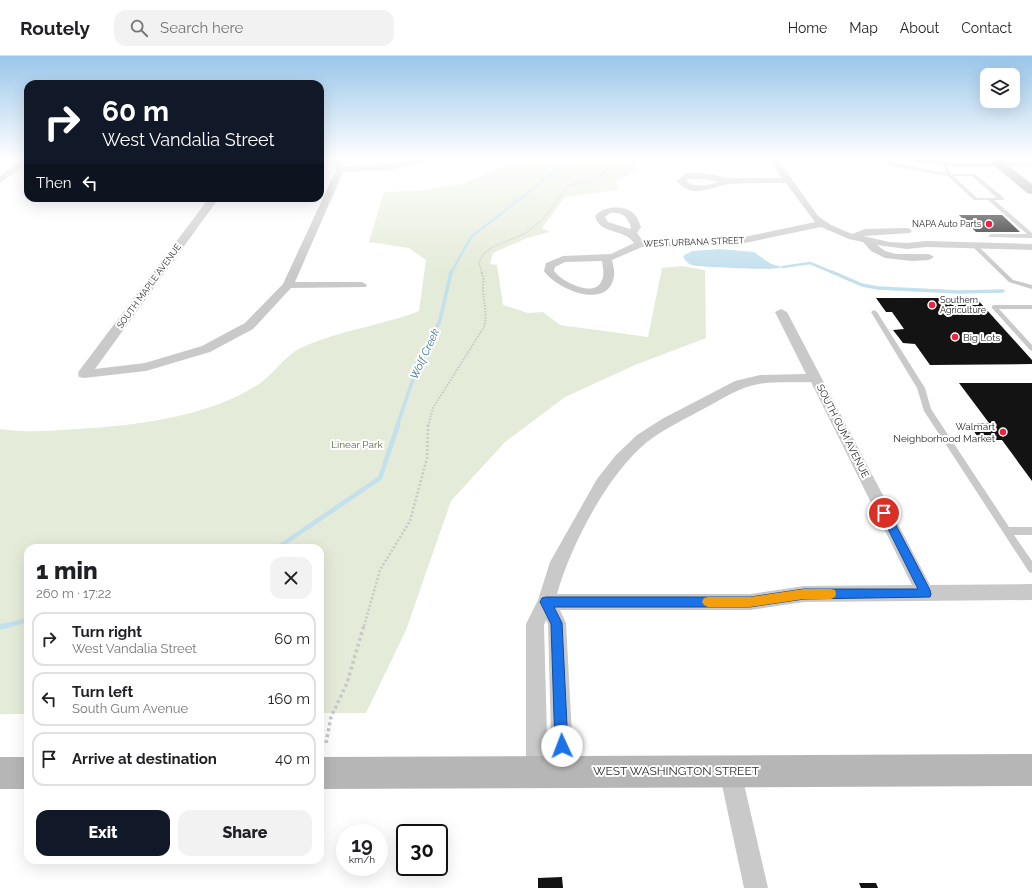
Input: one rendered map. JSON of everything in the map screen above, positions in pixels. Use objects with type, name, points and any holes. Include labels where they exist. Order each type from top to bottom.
[{"type":"main road","name":"WEST WASHINGTON STREET","points":[[324,773],[1032,770]]},
{"type":"main road","points":[[0,773],[24,773]]},
{"type":"street","points":[[328,196],[288,285],[362,285]]},
{"type":"street","points":[[799,196],[811,214],[822,224],[868,242],[898,245],[926,244],[1032,247]]},
{"type":"street","name":"SOUTH MAPLE AVENUE","points":[[211,202],[84,374],[146,367],[206,349],[249,326],[288,285]]},
{"type":"street","name":"WEST URBANA STREET","points":[[607,258],[609,265],[608,283],[605,288],[595,291],[586,291],[573,288],[552,276],[549,271],[550,265],[558,260],[607,258],[640,244],[735,242],[822,224]]},
{"type":"street","points":[[887,231],[908,257]]},
{"type":"street","points":[[852,237],[866,232],[907,231]]},
{"type":"street","points":[[632,234],[640,244]]},
{"type":"street","points":[[868,242],[876,251],[884,255],[929,257]]},
{"type":"street","name":"SOUTH GUM AVENUE","points":[[781,312],[926,594]]},
{"type":"street","points":[[550,772],[535,624],[546,602],[556,567],[602,483],[621,459],[642,439],[667,422],[740,384],[760,379],[815,378]]},
{"type":"street","points":[[546,602],[750,602],[804,594],[1032,592]]},
{"type":"street","points":[[546,602],[557,623],[550,772]]},
{"type":"street","points":[[730,771],[756,888]]},
{"type":"lane","points":[[972,196],[976,199],[1002,199],[998,196]]},
{"type":"lane","points":[[989,199],[1032,236]]},
{"type":"lane","points":[[990,236],[1032,236]]},
{"type":"lane","points":[[975,246],[1011,281],[1032,286]]},
{"type":"lane","points":[[1032,307],[994,307],[1032,348]]},
{"type":"lane","points":[[874,312],[921,388],[927,409],[1032,569]]},
{"type":"lane","points":[[1007,531],[1032,531]]},
{"type":"path","points":[[326,743],[331,717],[347,684],[380,570],[410,521],[427,458],[428,424],[433,408],[481,334],[486,323],[487,304],[483,288],[484,278],[479,268],[479,262],[483,254],[490,249],[515,239],[537,226],[561,196]]},
{"type":"green space","name":"Linear Park","points":[[383,196],[574,196],[565,197],[542,228],[550,232],[527,238],[493,253],[490,264],[497,265],[503,305],[528,313],[543,312],[560,325],[648,337],[662,268],[681,266],[705,270],[706,338],[635,365],[565,397],[505,442],[451,501],[406,630],[366,713],[324,713],[324,544],[24,544],[24,714],[0,714],[0,429],[39,431],[124,425],[148,422],[195,412],[239,395],[259,384],[291,354],[303,347],[331,336],[390,321],[419,311],[426,260],[409,248],[369,242]]},
{"type":"water","points":[[720,249],[754,252],[771,264],[783,267],[756,269],[695,266],[687,262],[683,256],[692,251]]},
{"type":"building","name":"NAPA Auto Parts","points":[[959,215],[1002,215],[1020,232],[976,232]]},
{"type":"building","name":"Big Lots","points":[[876,298],[976,298],[1032,360],[1032,364],[930,365],[915,344],[903,343],[893,330],[904,329],[892,312],[886,312]]},
{"type":"building","name":"Walmart Neighborhood Market","points":[[959,383],[1032,383],[1032,481],[1002,440],[980,440],[968,423],[989,423]]},
{"type":"building","points":[[562,877],[563,888],[538,888],[538,878]]},
{"type":"building","points":[[859,883],[876,883],[878,888],[861,888]]},
{"type":"waterway","name":"Wolf Creek","points":[[451,273],[471,237],[524,196]]},
{"type":"waterway","points":[[783,267],[810,263],[834,273]]},
{"type":"waterway","name":"Wolf Creek","points":[[397,426],[412,382],[440,320],[451,272]]},
{"type":"waterway","points":[[832,272],[862,285],[878,288],[959,292],[1003,291]]},
{"type":"waterway","name":"Wolf Creek","points":[[283,544],[380,478],[398,425]]},
{"type":"waterway","name":"Wolf Creek","points":[[8,625],[24,621]]},
{"type":"waterway","name":"Wolf Creek","points":[[0,627],[8,625]]},
{"type":"slow traffic","points":[[708,602],[750,602],[804,594],[831,594]]},
{"type":"place","name":"NAPA Auto Parts","points":[[989,224]]},
{"type":"place","name":"Southern Agriculture","points":[[932,305]]},
{"type":"place","name":"Big Lots","points":[[955,337]]},
{"type":"place","name":"Walmart Neighborhood Market","points":[[1003,432]]},
{"type":"route","points":[[562,746],[557,623],[546,602],[750,602],[804,594],[926,594],[884,513]]}]
